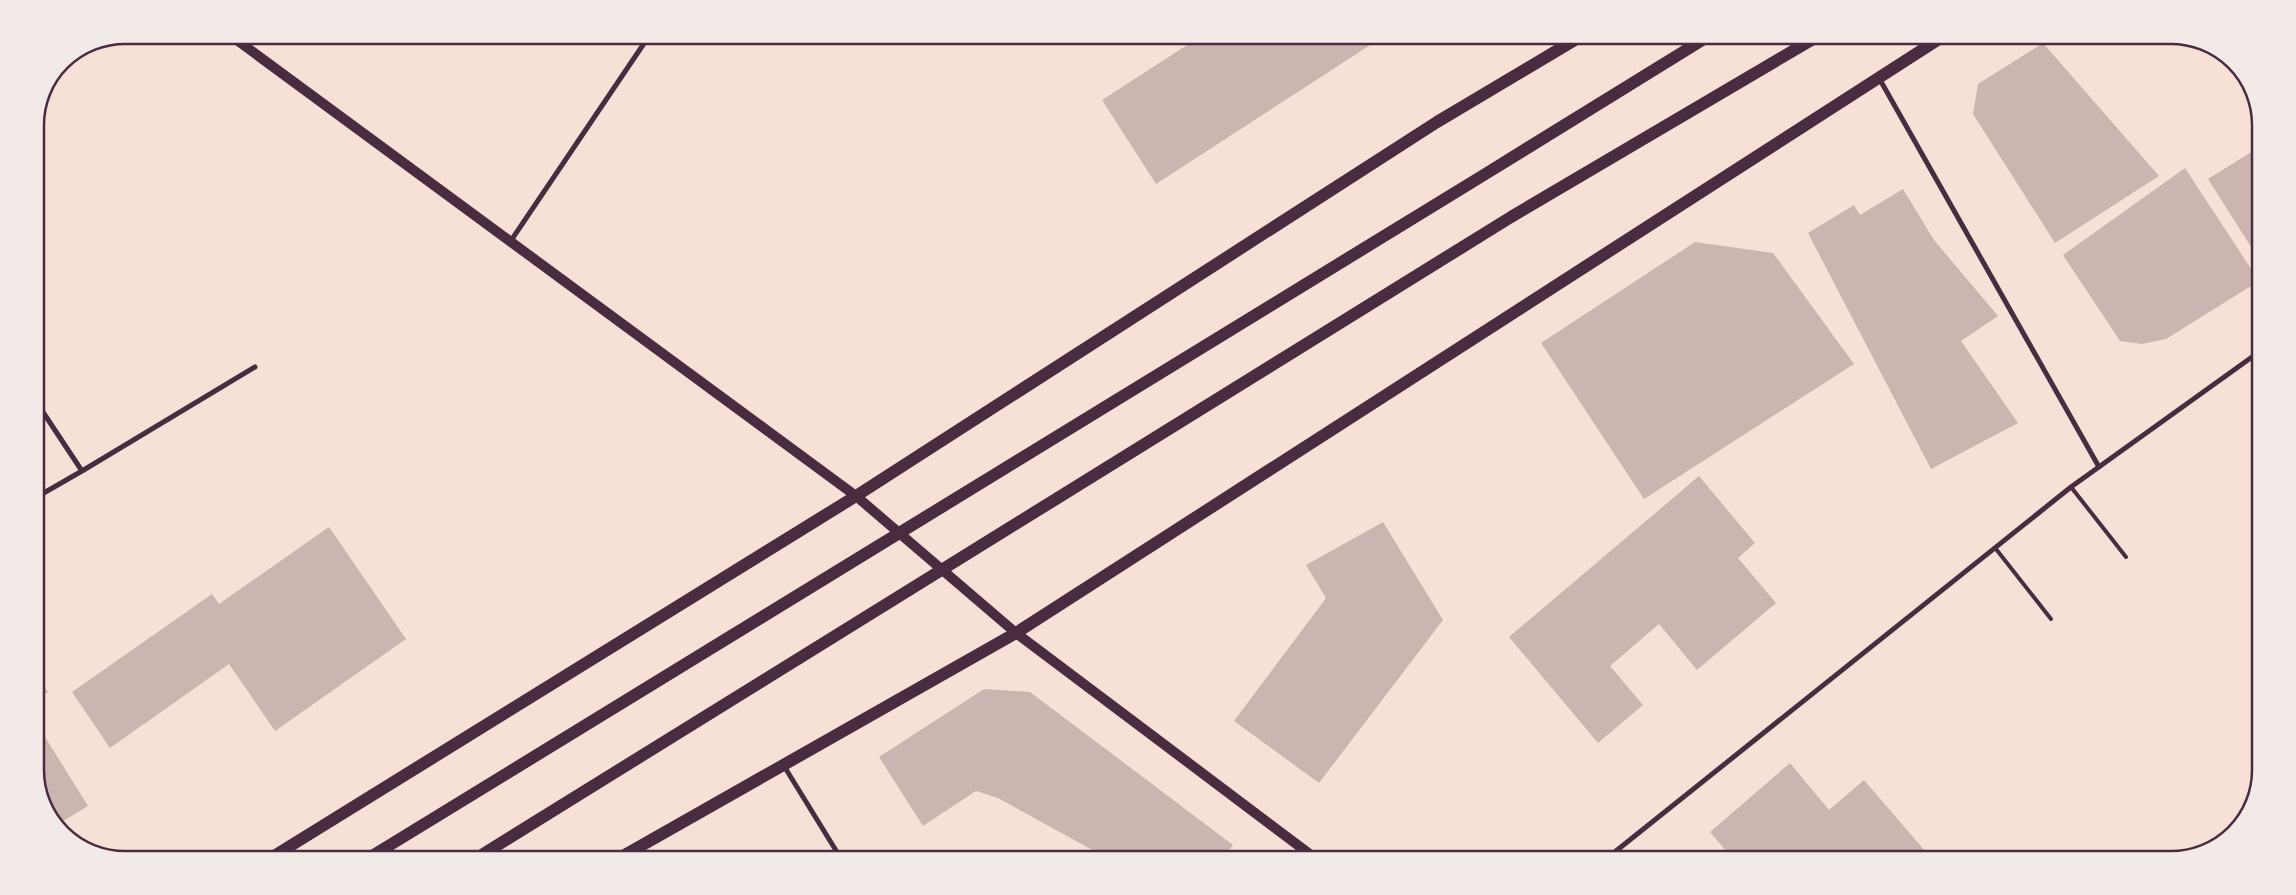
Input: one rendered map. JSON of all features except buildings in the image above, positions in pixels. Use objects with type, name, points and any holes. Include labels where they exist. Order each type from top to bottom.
[{"type":"main road","points":[[242,44],[856,496],[1016,633],[1306,851]]},
{"type":"main road","points":[[282,851],[856,496],[1437,122],[1568,44]]},
{"type":"main road","points":[[380,851],[1696,44]]},
{"type":"main road","points":[[488,851],[1511,217],[1805,44]]},
{"type":"main road","points":[[632,851],[1016,633],[1931,44]]},
{"type":"street","points":[[510,242],[644,44]]},
{"type":"street","points":[[1879,78],[2099,467]]},
{"type":"street","points":[[1616,851],[1771,725],[1996,549],[2070,487],[2252,357]]},
{"type":"street","points":[[44,493],[255,367]]},
{"type":"street","points":[[44,414],[82,472]]},
{"type":"street","points":[[783,764],[836,851]]},
{"type":"lane","points":[[2070,487],[2126,556]]},
{"type":"lane","points":[[1996,549],[2051,619]]}]
